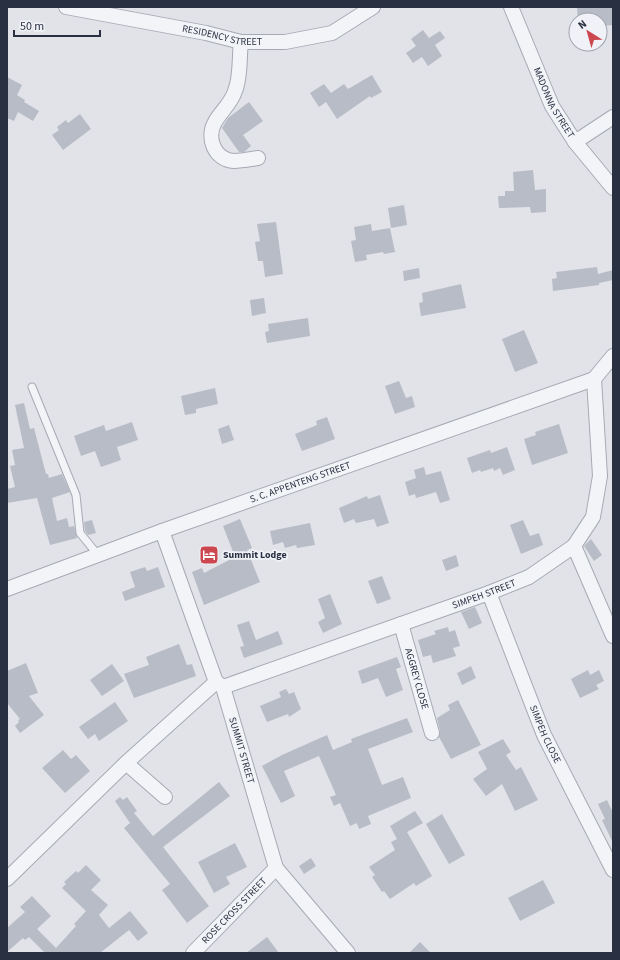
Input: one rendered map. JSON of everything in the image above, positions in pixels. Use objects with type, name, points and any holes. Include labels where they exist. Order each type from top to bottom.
[{"type":"street","name":"RESIDENCY STREET","points":[[66,7],[206,33],[241,42],[285,42],[332,33],[373,7]]},
{"type":"street","name":"MADONNA STREET","points":[[511,7],[552,106],[575,142],[613,188]]},
{"type":"street","points":[[241,42],[236,89],[230,104],[215,122],[210,137],[214,148],[222,156],[233,161],[258,158]]},
{"type":"street","points":[[575,142],[613,117]]},
{"type":"street","points":[[594,379],[613,356]]},
{"type":"street","name":"S. C. APPENTENG STREET","points":[[7,589],[162,532],[594,379]]},
{"type":"street","name":"SIMPEH STREET","points":[[220,684],[489,593],[529,577],[574,546],[594,517],[600,476],[594,379]]},
{"type":"street","name":"SUMMIT STREET","points":[[162,532],[220,684],[276,868],[348,953]]},
{"type":"street","points":[[574,546],[613,636]]},
{"type":"street","name":"SIMPEH CLOSE","points":[[489,593],[544,735],[613,870]]},
{"type":"street","name":"AGGREY CLOSE","points":[[401,624],[432,734]]},
{"type":"street","points":[[7,879],[126,763],[220,684]]},
{"type":"street","points":[[126,763],[165,797]]},
{"type":"street","name":"ROSE CROSS STREET","points":[[193,953],[276,868]]},
{"type":"lane","points":[[32,387],[76,495],[80,532],[99,556]]},
{"type":"building","points":[[577,7],[613,7],[613,25],[608,25],[608,12],[577,12]]},
{"type":"building","points":[[423,30],[429,38],[440,31],[445,38],[435,45],[442,56],[428,66],[422,57],[413,63],[406,53],[416,46],[411,39]]},
{"type":"building","points":[[372,75],[382,92],[371,98],[370,96],[337,119],[326,102],[319,107],[310,93],[324,84],[331,93],[344,84],[348,89]]},
{"type":"building","points":[[7,77],[22,85],[17,95],[25,100],[24,102],[39,111],[33,121],[18,112],[14,121],[7,118]]},
{"type":"building","points":[[249,102],[263,121],[243,135],[251,146],[244,152],[239,152],[222,128],[228,118]]},
{"type":"building","points":[[80,114],[91,129],[63,150],[52,135],[59,130],[57,127],[66,120],[68,123]]},
{"type":"building","points":[[533,170],[535,190],[546,189],[546,212],[531,213],[530,207],[499,208],[498,196],[505,196],[505,191],[514,191],[513,172]]},
{"type":"building","points":[[404,205],[407,225],[391,228],[388,208]]},
{"type":"building","points":[[276,222],[283,274],[265,277],[263,261],[258,261],[255,242],[260,241],[257,224]]},
{"type":"building","points":[[371,224],[372,231],[390,228],[395,252],[384,254],[383,252],[366,255],[367,260],[355,262],[351,241],[356,240],[354,227]]},
{"type":"building","points":[[597,267],[598,274],[613,270],[613,280],[599,283],[599,285],[553,291],[552,279],[557,278],[556,272]]},
{"type":"building","points":[[419,268],[420,278],[404,281],[403,271]]},
{"type":"building","points":[[461,284],[466,308],[421,316],[419,303],[423,302],[422,293]]},
{"type":"building","points":[[264,298],[266,313],[252,316],[250,300]]},
{"type":"building","points":[[308,318],[310,336],[267,343],[265,332],[269,331],[268,324]]},
{"type":"building","points":[[524,330],[538,363],[515,372],[502,339]]},
{"type":"building","points":[[399,381],[406,398],[412,396],[415,407],[395,414],[385,386]]},
{"type":"building","points":[[215,388],[218,404],[196,409],[196,413],[185,415],[181,396]]},
{"type":"building","points":[[24,403],[30,429],[34,428],[46,474],[48,474],[49,478],[62,474],[70,492],[52,498],[57,521],[67,518],[69,527],[74,526],[77,538],[50,545],[37,498],[7,503],[7,489],[15,487],[10,466],[15,465],[12,450],[24,448],[15,405]]},
{"type":"building","points":[[327,417],[335,439],[302,451],[295,434],[317,425],[316,421]]},
{"type":"building","points":[[132,422],[138,440],[117,447],[121,460],[101,467],[95,451],[81,456],[74,436],[104,425],[106,431]]},
{"type":"building","points":[[559,424],[568,453],[532,465],[524,439],[536,435],[535,432]]},
{"type":"building","points":[[229,425],[234,440],[222,444],[218,429]]},
{"type":"building","points":[[507,447],[515,470],[503,475],[500,468],[494,471],[493,468],[472,473],[467,458],[490,450],[491,453]]},
{"type":"building","points":[[424,467],[426,475],[441,471],[450,500],[440,503],[436,492],[416,498],[415,494],[409,496],[405,482],[416,478],[414,470]]},
{"type":"building","points":[[380,495],[389,523],[377,527],[374,519],[356,523],[354,519],[344,523],[339,508],[367,496],[368,499]]},
{"type":"building","points":[[240,519],[252,548],[247,550],[260,582],[204,605],[192,572],[202,568],[204,573],[235,557],[223,526]]},
{"type":"building","points":[[92,520],[96,533],[88,535],[85,531],[84,522]]},
{"type":"building","points":[[523,520],[530,536],[539,533],[543,545],[521,554],[510,525]]},
{"type":"building","points":[[310,523],[315,545],[297,548],[296,545],[285,548],[283,542],[273,545],[270,531]]},
{"type":"building","points":[[591,539],[602,555],[594,561],[584,546]]},
{"type":"building","points":[[456,555],[459,566],[446,571],[442,560]]},
{"type":"building","points":[[145,567],[147,571],[158,567],[165,587],[125,601],[122,592],[135,587],[130,572]]},
{"type":"building","points":[[382,576],[391,599],[377,604],[368,581]]},
{"type":"building","points":[[330,594],[342,624],[323,633],[318,622],[325,618],[318,599]]},
{"type":"building","points":[[475,607],[482,623],[469,629],[461,612]]},
{"type":"building","points":[[249,621],[256,640],[278,631],[283,644],[244,658],[240,647],[244,646],[237,625]]},
{"type":"building","points":[[448,627],[449,632],[455,630],[460,646],[453,648],[456,656],[433,663],[431,655],[423,657],[418,640],[436,634],[434,631]]},
{"type":"building","points":[[179,644],[187,665],[192,664],[196,676],[134,698],[124,674],[149,665],[146,657]]},
{"type":"building","points":[[397,657],[401,667],[396,669],[403,690],[386,697],[378,678],[362,684],[358,671]]},
{"type":"building","points":[[26,663],[38,693],[29,696],[44,715],[20,733],[15,726],[20,719],[7,703],[7,671]]},
{"type":"building","points":[[112,664],[124,681],[102,696],[90,680]]},
{"type":"building","points":[[471,666],[476,678],[462,685],[457,673]]},
{"type":"building","points":[[588,670],[590,675],[599,670],[604,681],[596,685],[599,689],[580,698],[571,679]]},
{"type":"building","points":[[286,689],[289,694],[294,692],[301,709],[289,717],[288,714],[267,722],[260,706],[281,697],[279,692]]},
{"type":"building","points":[[458,700],[481,745],[451,759],[439,737],[440,731],[437,718],[450,710],[448,705]]},
{"type":"building","points":[[115,702],[128,721],[99,741],[95,734],[88,739],[79,727]]},
{"type":"building","points":[[407,718],[413,732],[368,749],[382,785],[403,777],[411,798],[368,816],[371,824],[359,829],[357,823],[350,826],[340,803],[334,806],[330,797],[336,795],[319,756],[284,771],[295,796],[281,803],[262,766],[282,755],[327,735],[333,750],[352,742],[351,739]]},
{"type":"building","points":[[503,739],[511,752],[506,755],[516,770],[521,767],[538,800],[515,811],[502,784],[486,796],[473,779],[487,769],[478,752]]},
{"type":"building","points":[[63,750],[71,759],[76,755],[90,771],[65,793],[42,768]]},
{"type":"building","points":[[219,782],[230,796],[163,847],[209,906],[187,923],[162,890],[170,884],[124,828],[130,823],[115,801],[120,797],[123,800],[127,797],[137,811],[134,813],[153,836]]},
{"type":"building","points":[[607,800],[613,813],[613,843],[602,820],[605,819],[598,804]]},
{"type":"building","points":[[415,811],[423,823],[407,832],[432,876],[416,886],[414,883],[390,899],[384,891],[382,892],[372,877],[375,875],[369,867],[395,850],[391,842],[397,839],[390,826]]},
{"type":"building","points":[[442,814],[465,855],[449,864],[426,824]]},
{"type":"building","points":[[235,843],[247,867],[226,877],[230,884],[214,893],[198,862]]},
{"type":"building","points":[[311,858],[316,866],[304,874],[299,866]]},
{"type":"building","points":[[86,865],[101,880],[91,890],[108,905],[99,915],[109,928],[130,911],[148,933],[138,941],[129,930],[100,953],[45,953],[29,937],[25,940],[23,938],[7,952],[7,928],[25,912],[20,907],[32,896],[51,916],[37,929],[56,948],[76,926],[74,924],[86,911],[62,888],[66,884],[64,882],[76,871],[78,873]]},
{"type":"building","points":[[543,880],[555,903],[520,921],[508,898]]},
{"type":"building","points":[[267,937],[279,953],[246,953]]},
{"type":"building","points":[[420,942],[431,953],[409,953]]},
{"type":"place","name":"Summit Lodge","points":[[209,555]]}]
